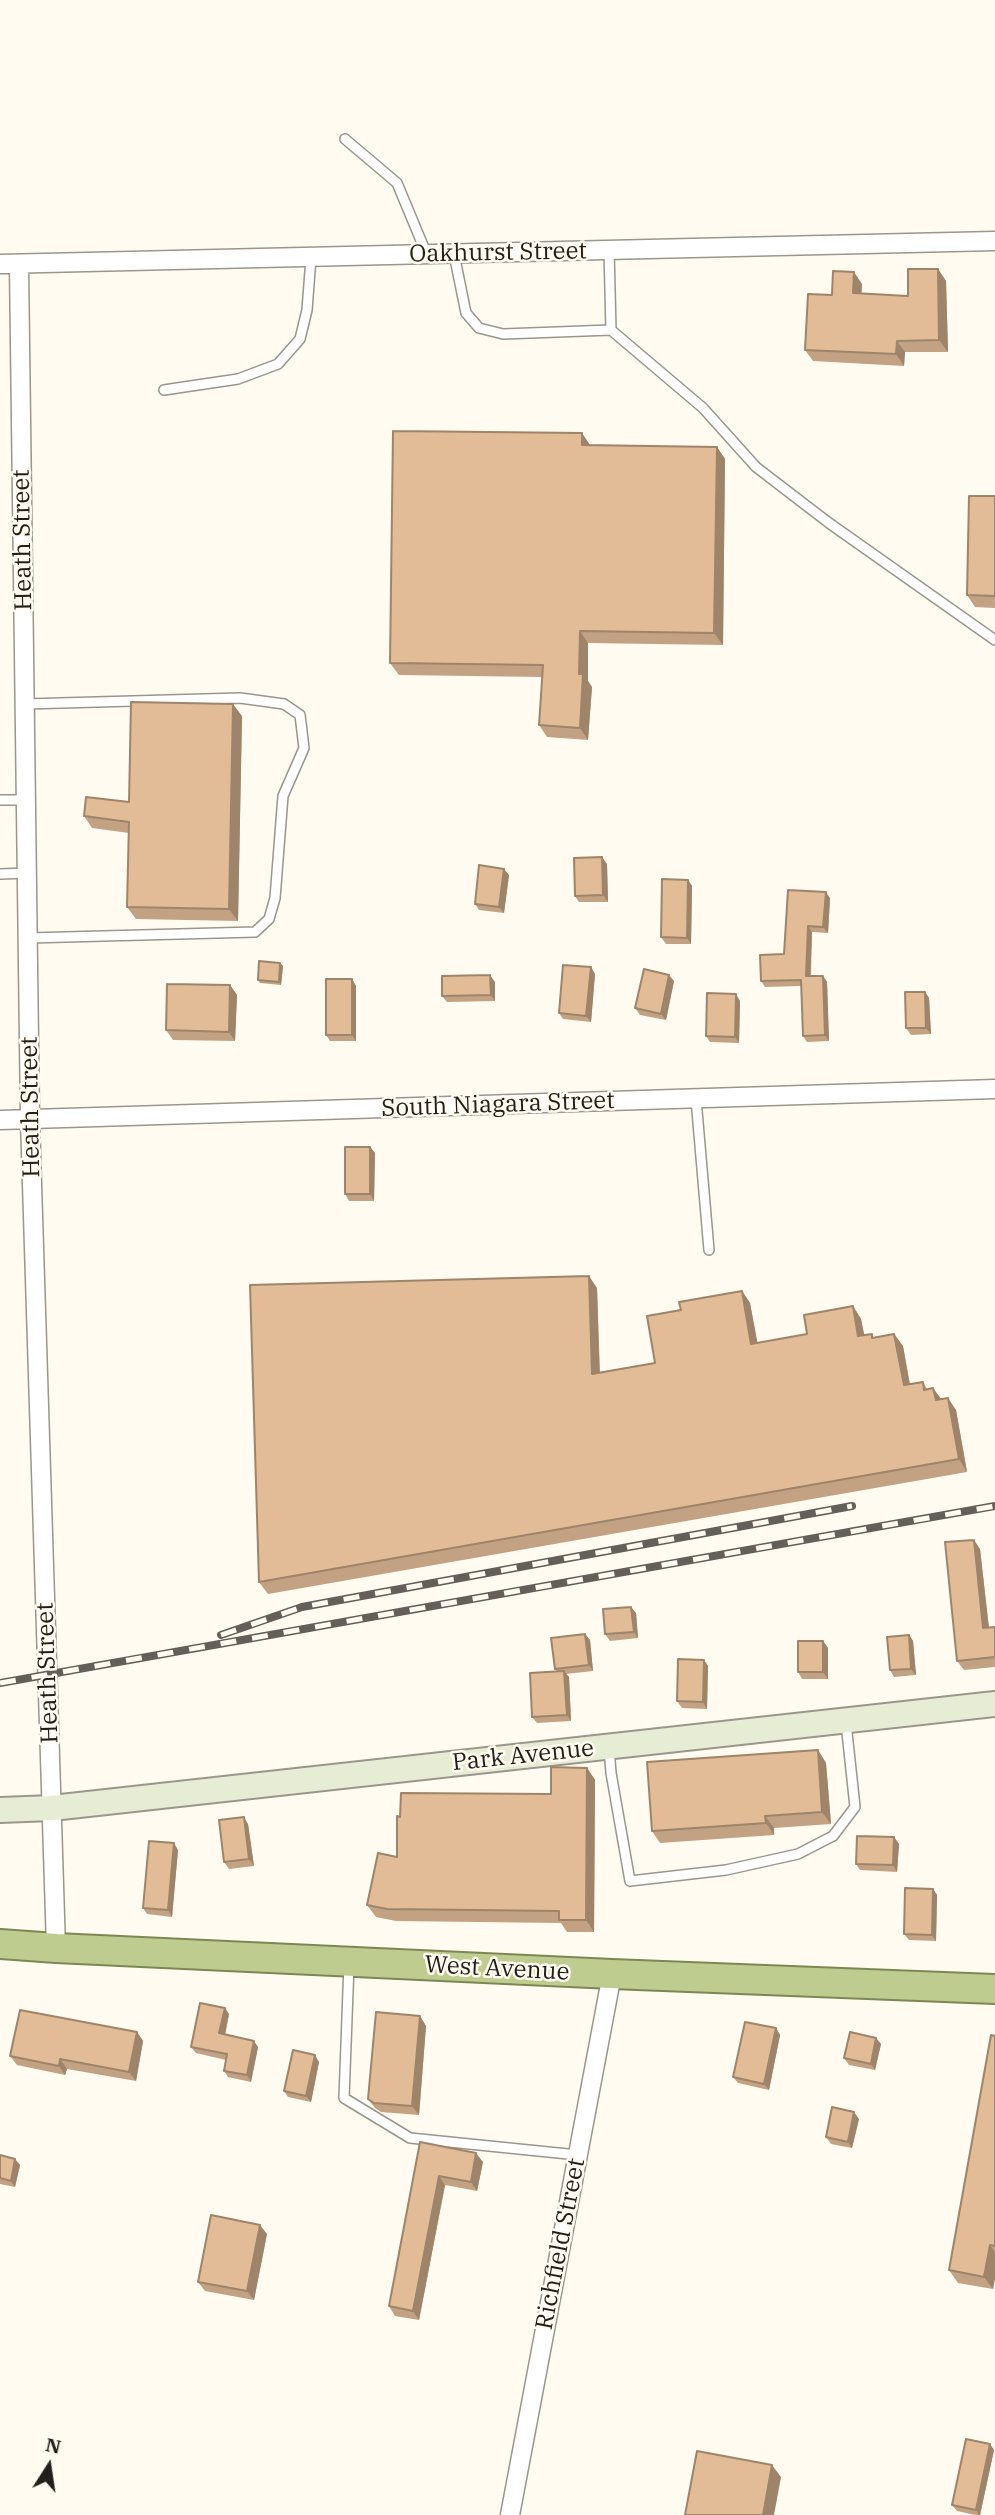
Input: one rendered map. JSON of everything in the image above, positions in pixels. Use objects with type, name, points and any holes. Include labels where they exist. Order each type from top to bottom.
[{"type":"highway","name":"West Avenue","points":[[0,1944],[612,1974],[995,1989]]},
{"type":"main road","name":"Park Avenue","points":[[0,1811],[52,1808],[995,1704]]},
{"type":"main road","name":"Park Avenue","points":[[0,1817],[52,1808]]},
{"type":"street","name":"Oakhurst Street","points":[[0,264],[995,241]]},
{"type":"street","name":"Heath Street","points":[[19,265],[30,1120],[56,1948]]},
{"type":"street","name":"South Niagara Street","points":[[0,1120],[995,1089]]},
{"type":"street","name":"Richfield Street","points":[[510,2515],[612,1974]]},
{"type":"lane","points":[[345,139],[397,183],[427,255]]},
{"type":"lane","points":[[609,250],[611,330]]},
{"type":"lane","points":[[454,254],[466,313],[478,328],[503,334],[611,330],[703,408],[756,467],[829,523],[995,639]]},
{"type":"lane","points":[[164,390],[238,379],[278,364],[300,339],[307,310],[311,258]]},
{"type":"lane","points":[[25,704],[240,698],[284,704],[300,715],[304,748],[283,796],[275,898],[268,919],[255,932],[28,938]]},
{"type":"lane","points":[[0,800],[26,800]]},
{"type":"lane","points":[[0,874],[27,873]]},
{"type":"lane","points":[[696,1099],[709,1250]]},
{"type":"lane","points":[[609,1746],[611,1773],[630,1881],[726,1870],[798,1854],[833,1836],[855,1807],[845,1720]]},
{"type":"lane","points":[[349,1962],[344,2098],[410,2138],[578,2155]]},
{"type":"building","points":[[908,269],[938,269],[939,340],[897,341],[896,354],[805,350],[808,294],[832,295],[833,271],[854,272],[853,293],[908,296]]},
{"type":"building","points":[[393,431],[582,433],[582,445],[717,447],[714,633],[580,631],[579,674],[583,674],[580,728],[539,725],[543,665],[390,663]]},
{"type":"building","points":[[969,496],[995,496],[995,596],[967,595]]},
{"type":"building","points":[[131,702],[233,704],[229,909],[127,907],[129,822],[84,816],[86,797],[129,802]]},
{"type":"building","points":[[602,857],[603,895],[575,896],[574,858]]},
{"type":"building","points":[[479,865],[504,869],[499,907],[475,904]]},
{"type":"building","points":[[662,879],[688,880],[687,938],[661,937]]},
{"type":"building","points":[[788,890],[826,892],[823,927],[808,926],[806,976],[823,976],[825,1035],[803,1036],[801,980],[761,981],[760,955],[784,954]]},
{"type":"building","points":[[259,961],[280,963],[279,982],[258,980]]},
{"type":"building","points":[[563,965],[591,967],[586,1016],[559,1013]]},
{"type":"building","points":[[644,969],[669,975],[661,1014],[635,1008]]},
{"type":"building","points":[[490,975],[491,995],[442,996],[442,976]]},
{"type":"building","points":[[326,979],[352,979],[352,1035],[326,1035]]},
{"type":"building","points":[[167,984],[230,985],[229,1032],[166,1030]]},
{"type":"building","points":[[905,992],[925,992],[926,1028],[906,1028]]},
{"type":"building","points":[[707,993],[736,994],[735,1037],[706,1036]]},
{"type":"building","points":[[345,1147],[370,1147],[370,1194],[345,1194]]},
{"type":"building","points":[[589,1276],[592,1374],[655,1363],[647,1316],[681,1310],[679,1302],[742,1291],[751,1344],[807,1334],[804,1315],[853,1306],[858,1336],[872,1334],[872,1338],[894,1334],[904,1385],[923,1382],[924,1390],[933,1388],[936,1400],[948,1398],[959,1459],[259,1582],[250,1285]]},
{"type":"building","points":[[974,1540],[983,1628],[995,1627],[995,1657],[957,1661],[945,1542]]},
{"type":"building","points":[[631,1607],[634,1632],[605,1634],[603,1609]]},
{"type":"building","points":[[585,1634],[589,1665],[555,1669],[551,1638]]},
{"type":"building","points":[[909,1635],[911,1669],[890,1670],[887,1637]]},
{"type":"building","points":[[798,1641],[823,1641],[823,1672],[798,1672]]},
{"type":"building","points":[[678,1659],[704,1660],[703,1702],[677,1701]]},
{"type":"building","points":[[564,1671],[567,1715],[532,1717],[530,1673]]},
{"type":"building","points":[[818,1750],[822,1812],[765,1816],[766,1823],[652,1831],[647,1762]]},
{"type":"building","points":[[551,1767],[587,1768],[586,1920],[559,1920],[559,1911],[387,1909],[367,1905],[378,1853],[397,1857],[397,1816],[400,1817],[401,1793],[551,1794]]},
{"type":"building","points":[[244,1817],[249,1859],[224,1862],[219,1820]]},
{"type":"building","points":[[857,1836],[894,1837],[893,1865],[856,1864]]},
{"type":"building","points":[[149,1841],[174,1843],[168,1910],[143,1908]]},
{"type":"building","points":[[905,1888],[933,1889],[932,1935],[904,1934]]},
{"type":"building","points":[[200,2003],[225,2008],[219,2033],[254,2041],[247,2075],[224,2071],[227,2054],[191,2047]]},
{"type":"building","points":[[20,2010],[137,2032],[129,2072],[60,2059],[59,2066],[10,2056]]},
{"type":"building","points":[[376,2012],[420,2016],[412,2106],[374,2103],[368,2099]]},
{"type":"building","points":[[745,2022],[776,2028],[764,2084],[733,2077]]},
{"type":"building","points":[[850,2032],[876,2038],[871,2064],[844,2058]]},
{"type":"building","points":[[991,2035],[995,2036],[995,2246],[990,2245],[984,2277],[949,2270]]},
{"type":"building","points":[[293,2050],[315,2055],[306,2096],[284,2091]]},
{"type":"building","points":[[832,2107],[854,2112],[848,2142],[826,2137]]},
{"type":"building","points":[[420,2142],[476,2153],[471,2182],[439,2176],[413,2311],[389,2306]]},
{"type":"building","points":[[0,2155],[15,2159],[11,2181],[0,2178]]},
{"type":"building","points":[[211,2215],[260,2225],[247,2291],[198,2282]]},
{"type":"building","points":[[966,2439],[990,2444],[976,2510],[952,2505]]},
{"type":"building","points":[[697,2451],[772,2465],[763,2515],[685,2515]]},
{"type":"railway","points":[[221,1635],[302,1607],[852,1506]]},
{"type":"railway","points":[[0,1683],[995,1506]]}]
